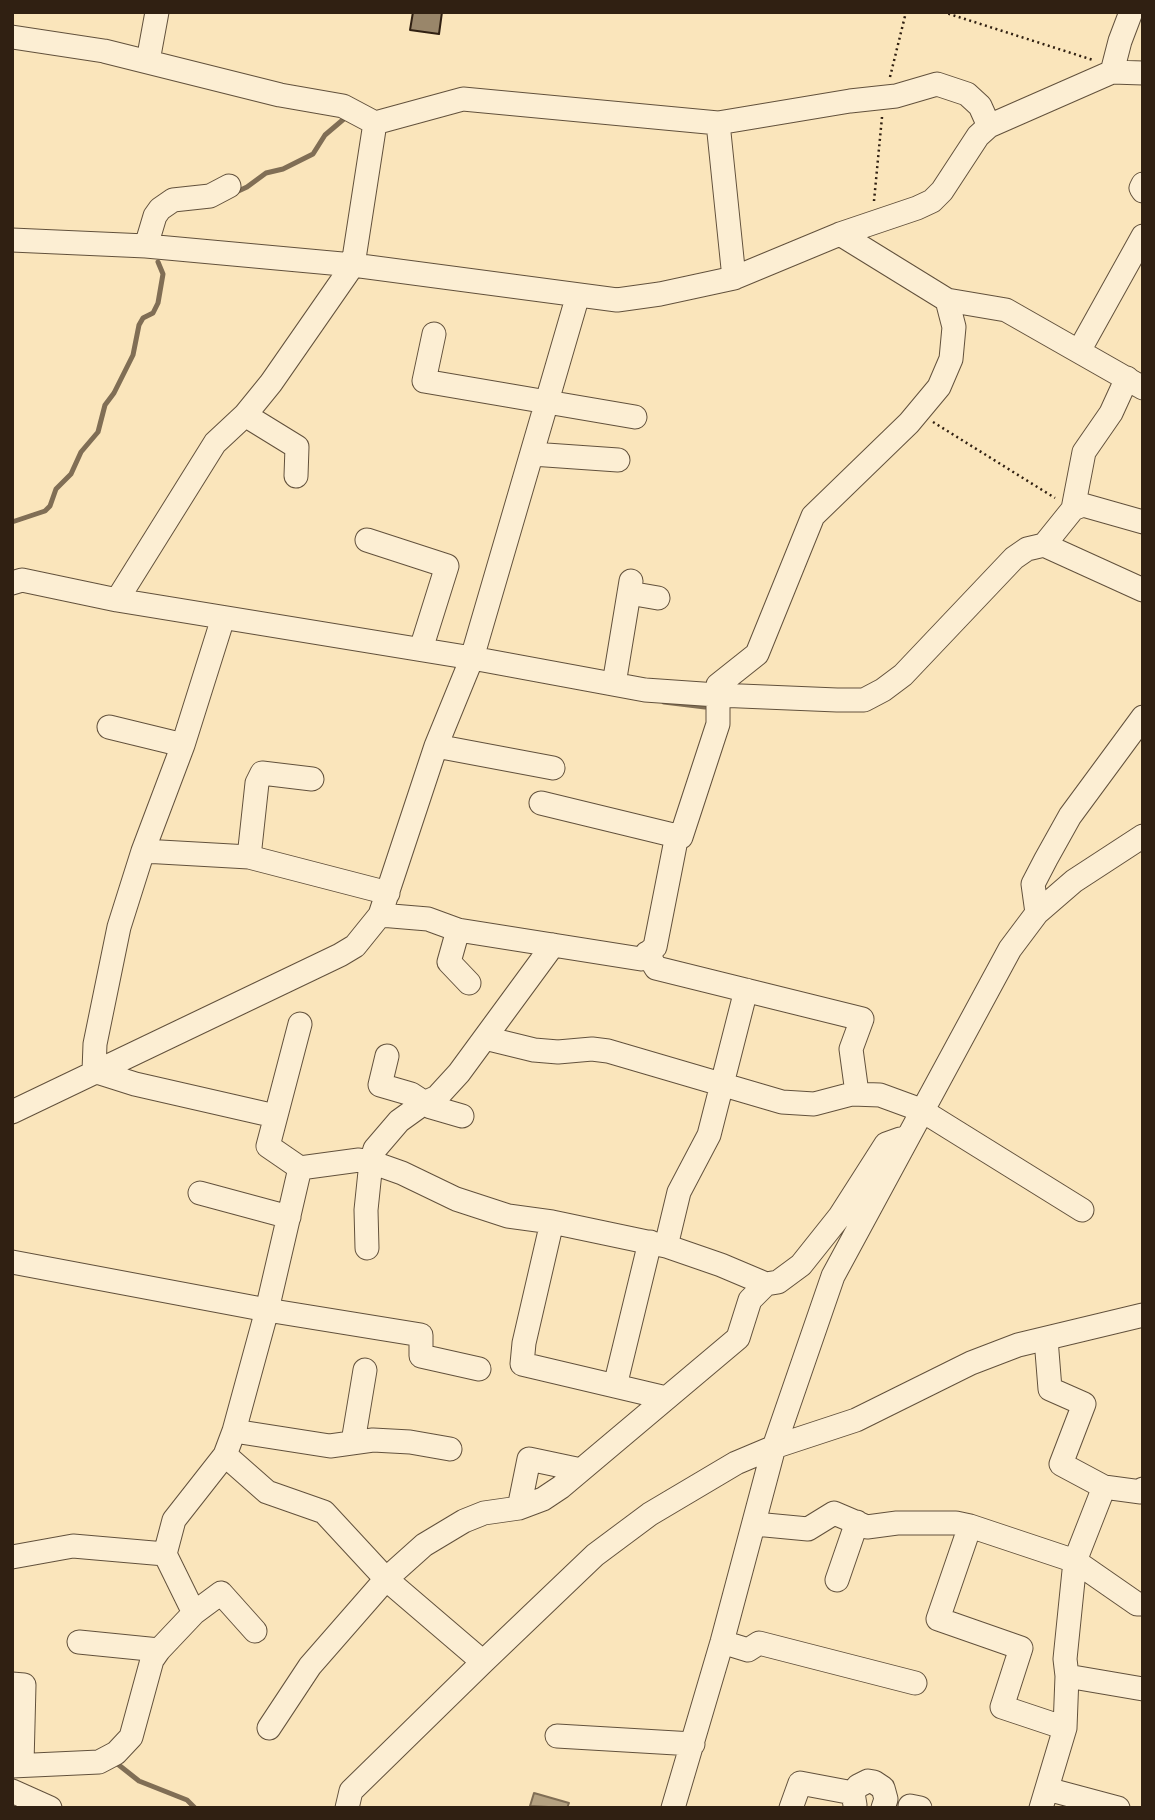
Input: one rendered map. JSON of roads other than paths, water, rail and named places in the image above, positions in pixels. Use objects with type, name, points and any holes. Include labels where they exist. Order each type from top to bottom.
[{"type":"street","points":[[148,61],[157,12]]},
{"type":"street","points":[[1112,72],[1131,12]]},
{"type":"street","points":[[12,37],[104,51],[280,95],[343,106],[375,123],[463,99],[718,123],[896,96],[937,84],[967,94],[980,106],[989,125]]},
{"type":"street","points":[[12,240],[146,246],[353,265],[617,300],[660,294],[734,278],[840,234],[917,208],[932,201],[942,191],[978,136],[989,125],[1112,72],[1143,73]]},
{"type":"street","points":[[117,600],[215,443],[245,415],[271,383],[353,265],[375,123]]},
{"type":"street","points":[[718,123],[734,278]]},
{"type":"street","points":[[1143,184],[1140,188],[1143,191]]},
{"type":"street","points":[[146,246],[155,216],[166,204],[180,198],[210,196],[229,186]]},
{"type":"street","points":[[840,234],[947,300],[1006,310],[1135,383],[1084,452],[1073,509],[1044,545]]},
{"type":"street","points":[[1079,351],[1143,236]]},
{"type":"street","points":[[12,1112],[340,955],[355,946],[380,915],[443,747],[472,658],[578,295]]},
{"type":"street","points":[[380,915],[428,919],[458,930],[641,959],[655,947],[676,839],[681,836],[718,724],[718,685],[757,654],[813,516],[918,413],[939,387],[951,359],[954,327],[947,300]]},
{"type":"street","points":[[434,334],[424,381],[635,417]]},
{"type":"street","points":[[245,415],[297,447],[296,475]]},
{"type":"street","points":[[532,454],[618,460]]},
{"type":"street","points":[[1073,509],[1083,505],[1143,522]]},
{"type":"street","points":[[367,540],[447,566],[421,649]]},
{"type":"street","points":[[12,583],[22,580],[117,600],[421,649],[645,690],[864,699],[883,690],[903,675],[1014,558],[1027,549],[1044,545],[1143,590]]},
{"type":"street","points":[[614,684],[630,587],[658,598]]},
{"type":"street","points":[[94,1071],[95,1044],[119,927],[143,851],[183,745],[223,618]]},
{"type":"street","points":[[1037,913],[1033,884],[1046,859],[1070,816],[1143,717]]},
{"type":"street","points":[[109,727],[183,745]]},
{"type":"street","points":[[443,747],[553,768]]},
{"type":"street","points":[[249,857],[257,783],[262,773],[312,779]]},
{"type":"street","points":[[541,803],[681,836]]},
{"type":"street","points":[[674,1808],[755,1524],[774,1447],[833,1276],[1010,949],[1037,913],[1074,881],[1143,836]]},
{"type":"street","points":[[143,851],[249,857],[388,893]]},
{"type":"street","points":[[458,930],[449,962],[469,983]]},
{"type":"street","points":[[368,1248],[366,1210],[375,1149],[399,1121],[437,1097],[485,1038],[553,945]]},
{"type":"street","points":[[648,953],[656,968],[862,1019],[851,1049],[857,1093]]},
{"type":"street","points":[[615,1386],[658,1244],[679,1192],[709,1135],[746,990]]},
{"type":"street","points":[[300,1024],[268,1146],[300,1168],[359,1160],[371,1162],[402,1173],[456,1199],[508,1216],[552,1222],[658,1244],[766,1284],[778,1282],[801,1265],[840,1216],[886,1144],[906,1137]]},
{"type":"street","points":[[485,1038],[534,1051],[608,1051],[782,1102],[814,1104],[857,1093],[880,1095],[921,1110],[1082,1210]]},
{"type":"street","points":[[387,1056],[380,1085],[411,1094],[431,1107],[462,1115]]},
{"type":"street","points":[[94,1071],[135,1084],[275,1116]]},
{"type":"street","points":[[194,1613],[165,1554],[174,1520],[225,1455],[234,1431],[267,1310],[300,1168]]},
{"type":"street","points":[[200,1193],[289,1217]]},
{"type":"street","points":[[552,1222],[524,1343],[522,1364],[666,1398]]},
{"type":"street","points":[[12,1262],[267,1310],[421,1335],[421,1356],[479,1369]]},
{"type":"street","points":[[269,1728],[310,1666],[386,1579],[425,1545],[464,1521],[484,1513],[519,1508],[543,1499],[582,1470],[738,1338],[750,1300],[766,1284]]},
{"type":"street","points":[[347,1808],[351,1791],[483,1662],[595,1555],[650,1514],[736,1463],[774,1447],[856,1420],[971,1363],[1018,1345],[1143,1315]]},
{"type":"street","points":[[1046,1339],[1050,1389],[1084,1404],[1061,1464],[1104,1487],[1141,1492],[1143,1489]]},
{"type":"street","points":[[354,1443],[365,1370]]},
{"type":"street","points":[[234,1431],[330,1446],[373,1440],[410,1442],[450,1449]]},
{"type":"street","points":[[225,1455],[267,1492],[324,1512],[386,1579],[483,1662]]},
{"type":"street","points":[[519,1508],[529,1459],[582,1470]]},
{"type":"street","points":[[1104,1487],[1075,1561],[1067,1624],[1065,1728],[1044,1798],[1118,1808]]},
{"type":"street","points":[[755,1524],[808,1529],[834,1513],[867,1527],[897,1523],[956,1523],[1075,1561],[1137,1604],[1143,1604]]},
{"type":"street","points":[[837,1580],[857,1522]]},
{"type":"street","points":[[970,1526],[938,1619],[1021,1648],[1002,1707],[1065,1728]]},
{"type":"street","points":[[12,1557],[73,1546],[165,1554]]},
{"type":"street","points":[[12,1684],[24,1685],[17,1765],[99,1762],[116,1753],[131,1737],[152,1660],[194,1613],[221,1593],[255,1631]]},
{"type":"street","points":[[79,1642],[159,1650]]},
{"type":"street","points":[[722,1642],[748,1650],[759,1643],[915,1684]]},
{"type":"street","points":[[1066,1676],[1143,1689]]},
{"type":"street","points":[[557,1736],[693,1744]]},
{"type":"street","points":[[791,1808],[800,1783],[854,1800],[863,1783],[874,1782],[883,1788],[885,1793],[883,1808]]},
{"type":"street","points":[[13,1794],[45,1807]]},
{"type":"waterway","points":[[234,193],[266,173],[283,169],[313,154],[325,135],[345,118]]},
{"type":"waterway","points":[[12,522],[45,511],[50,506],[56,489],[71,474],[81,452],[98,432],[105,405],[133,355],[139,325],[143,318],[153,313],[158,303],[163,274],[158,262]]},
{"type":"waterway","points":[[664,702],[705,707]]},
{"type":"waterway","points":[[115,1762],[139,1781],[187,1800],[195,1808]]}]
